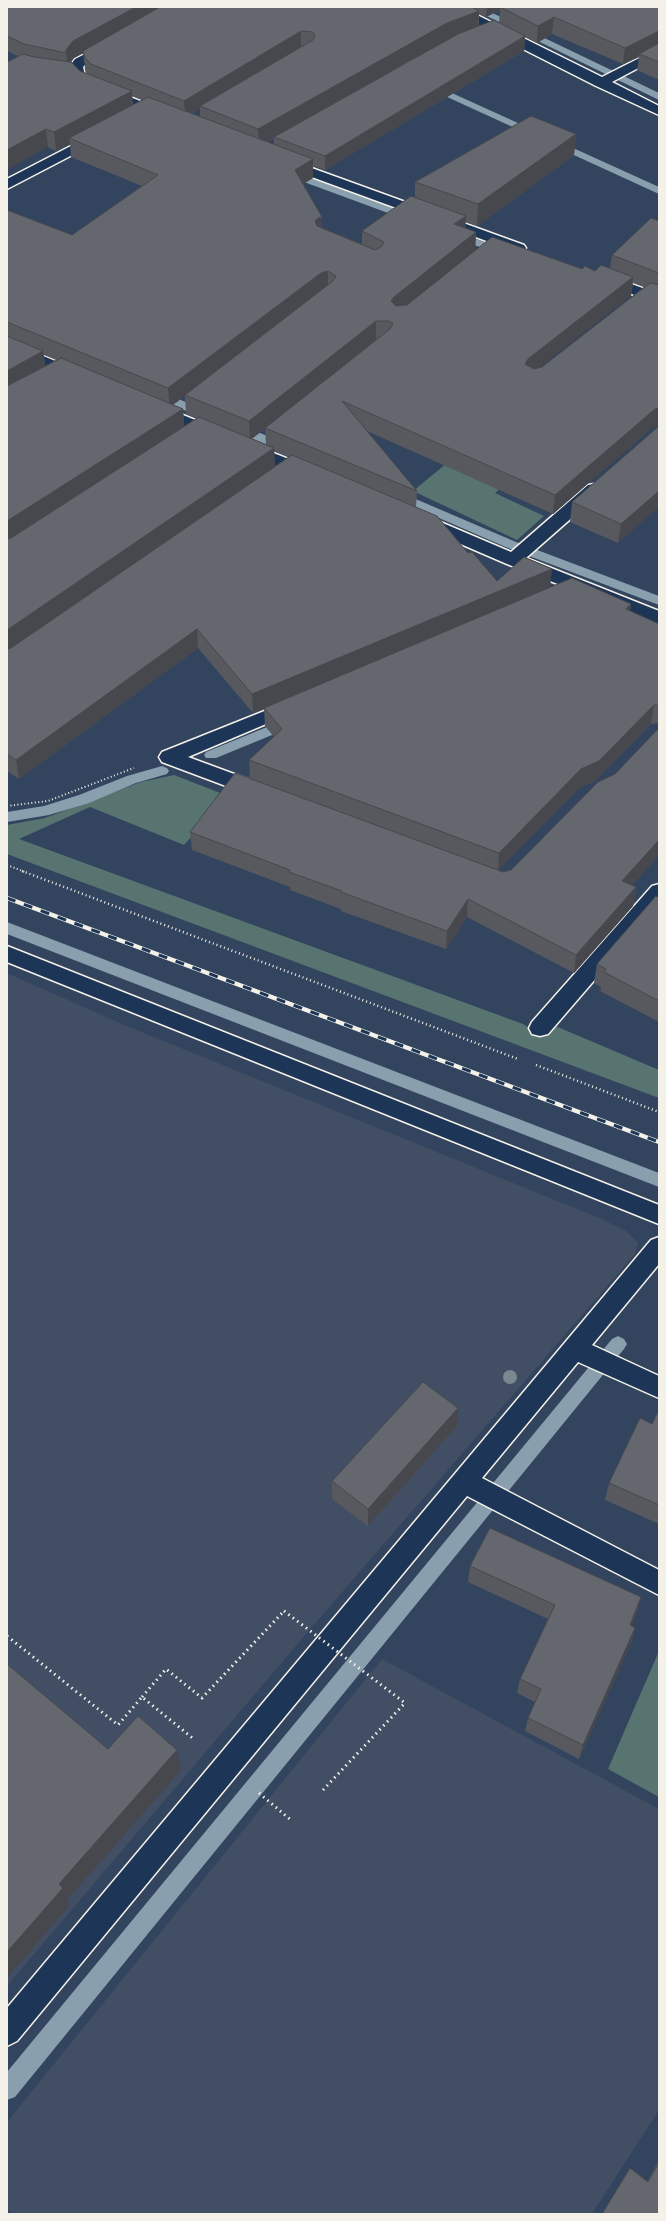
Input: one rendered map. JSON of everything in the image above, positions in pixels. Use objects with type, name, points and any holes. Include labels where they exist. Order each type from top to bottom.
[{"type":"street","points":[[451,7],[494,22],[609,79],[659,111]]},
{"type":"street","points":[[476,36],[494,22]]},
{"type":"street","points":[[120,40],[80,62],[76,67],[78,76],[87,85],[140,114],[174,119]]},
{"type":"street","points":[[609,79],[659,52]]},
{"type":"street","points":[[64,74],[78,76]]},
{"type":"street","points":[[7,185],[110,130]]},
{"type":"street","points":[[267,156],[402,212],[492,245],[535,254]]},
{"type":"street","points":[[593,276],[644,299]]},
{"type":"street","points":[[7,346],[55,373],[92,382]]},
{"type":"street","points":[[143,403],[178,411],[192,431],[259,444],[290,466],[319,478]]},
{"type":"street","points":[[271,479],[290,466]]},
{"type":"street","points":[[521,553],[606,479]]},
{"type":"street","points":[[413,517],[521,553],[579,587],[659,618]]},
{"type":"street","points":[[558,595],[579,587]]},
{"type":"street","points":[[169,757],[309,699]]},
{"type":"street","points":[[169,757],[272,796]]},
{"type":"street","points":[[540,1028],[659,891]]},
{"type":"street","points":[[7,954],[659,1215]]},
{"type":"street","points":[[7,2031],[227,1767],[471,1485],[583,1352],[659,1247]]},
{"type":"street","points":[[583,1352],[659,1387]]},
{"type":"street","points":[[471,1485],[659,1583]]},
{"type":"path","points":[[7,806],[48,801],[144,764],[169,757]]},
{"type":"path","points":[[7,865],[526,1061]]},
{"type":"path","points":[[533,1064],[659,1112]]},
{"type":"path","points":[[7,1636],[118,1725],[166,1669],[202,1698],[284,1611],[405,1703],[323,1790]]},
{"type":"path","points":[[142,1697],[227,1767]]},
{"type":"path","points":[[265,1798],[292,1821]]},
{"type":"shaded area","points":[[7,973],[129,1027],[597,1217],[626,1231],[638,1243],[635,1254],[317,1621],[7,1986]]},
{"type":"shaded area","points":[[382,1659],[659,1809],[659,2110],[592,2214],[14,2214],[7,2209],[7,2122]]},
{"type":"green space","points":[[486,431],[540,455],[495,493],[544,516],[517,540],[413,491]]},
{"type":"green space","points":[[174,775],[228,796],[184,845],[90,807],[19,839],[523,1024],[541,1036],[553,1025],[659,1070],[659,1098],[7,854],[7,825],[45,818],[141,782]]},
{"type":"green space","points":[[659,1651],[659,1797],[608,1769]]},
{"type":"building","points":[[7,7],[136,7],[73,41],[66,50],[66,53],[24,44],[7,36]]},
{"type":"building","points":[[160,7],[472,7],[479,11],[447,23],[258,129],[200,106],[313,40],[315,36],[313,32],[301,31],[184,101],[91,64],[85,58],[83,51]]},
{"type":"building","points":[[500,7],[659,7],[659,31],[625,48],[554,17],[538,26]]},
{"type":"building","points":[[494,20],[525,36],[325,156],[274,137],[458,34]]},
{"type":"building","points":[[659,43],[659,62],[639,54]]},
{"type":"building","points":[[23,54],[71,62],[80,71],[132,91],[54,132],[46,129],[7,150],[7,62]]},
{"type":"building","points":[[148,97],[313,159],[295,170],[322,217],[315,221],[317,226],[375,250],[381,247],[384,242],[362,231],[411,196],[466,216],[454,224],[476,232],[394,297],[391,301],[396,306],[407,305],[492,237],[582,269],[585,266],[595,271],[601,265],[633,277],[528,359],[525,364],[534,369],[542,367],[650,283],[659,285],[659,408],[655,409],[555,495],[342,401],[417,491],[265,428],[390,329],[393,324],[389,321],[376,321],[249,421],[185,395],[333,281],[336,276],[328,271],[321,273],[168,388],[7,322],[7,210],[72,235],[158,175],[69,138]]},
{"type":"building","points":[[531,116],[576,134],[478,204],[415,182]]},
{"type":"building","points":[[651,218],[659,221],[659,273],[612,255]]},
{"type":"building","points":[[7,336],[43,351],[7,371]]},
{"type":"building","points":[[61,358],[183,409],[7,521],[7,386]]},
{"type":"building","points":[[199,417],[274,448],[7,630],[7,539],[11,538]]},
{"type":"building","points":[[659,426],[659,491],[621,524],[572,502]]},
{"type":"building","points":[[292,455],[437,516],[468,553],[472,552],[497,581],[524,557],[552,569],[252,694],[197,629],[16,760],[7,754],[7,649],[11,648]]},
{"type":"building","points":[[572,578],[631,604],[626,609],[659,624],[659,705],[654,705],[599,761],[581,769],[499,853],[249,760],[282,729],[264,708]]},
{"type":"building","points":[[659,728],[659,840],[622,881],[636,887],[576,955],[468,899],[447,931],[289,872],[290,870],[190,832],[235,773],[503,872],[511,870],[598,782],[615,774]]},
{"type":"building","points":[[656,896],[659,898],[659,1001],[604,972],[606,969],[597,964]]},
{"type":"building","points":[[423,1382],[458,1408],[368,1509],[332,1481]]},
{"type":"building","points":[[659,1410],[659,1505],[609,1483],[640,1418],[652,1424]]},
{"type":"building","points":[[490,1528],[641,1597],[630,1625],[635,1628],[583,1745],[528,1718],[541,1689],[520,1679],[555,1605],[470,1566]]},
{"type":"building","points":[[7,1664],[108,1749],[138,1716],[177,1750],[59,1884],[63,1888],[7,1952]]},
{"type":"building","points":[[659,2163],[659,2214],[602,2214],[630,2168],[648,2182]]},
{"type":"waterway","points":[[473,7],[659,97]]},
{"type":"waterway","points":[[409,59],[391,69],[659,191]]},
{"type":"waterway","points":[[289,173],[411,218]]},
{"type":"waterway","points":[[456,235],[503,252]]},
{"type":"waterway","points":[[156,394],[204,414]]},
{"type":"waterway","points":[[235,427],[286,448]]},
{"type":"waterway","points":[[397,495],[512,545],[659,601]]},
{"type":"waterway","points":[[211,755],[289,723]]},
{"type":"waterway","points":[[7,817],[44,811],[84,799],[132,779],[162,771]]},
{"type":"waterway","points":[[7,928],[659,1180]]},
{"type":"waterway","points":[[7,2089],[618,1344]]},
{"type":"railway","points":[[7,898],[659,1142]]}]
